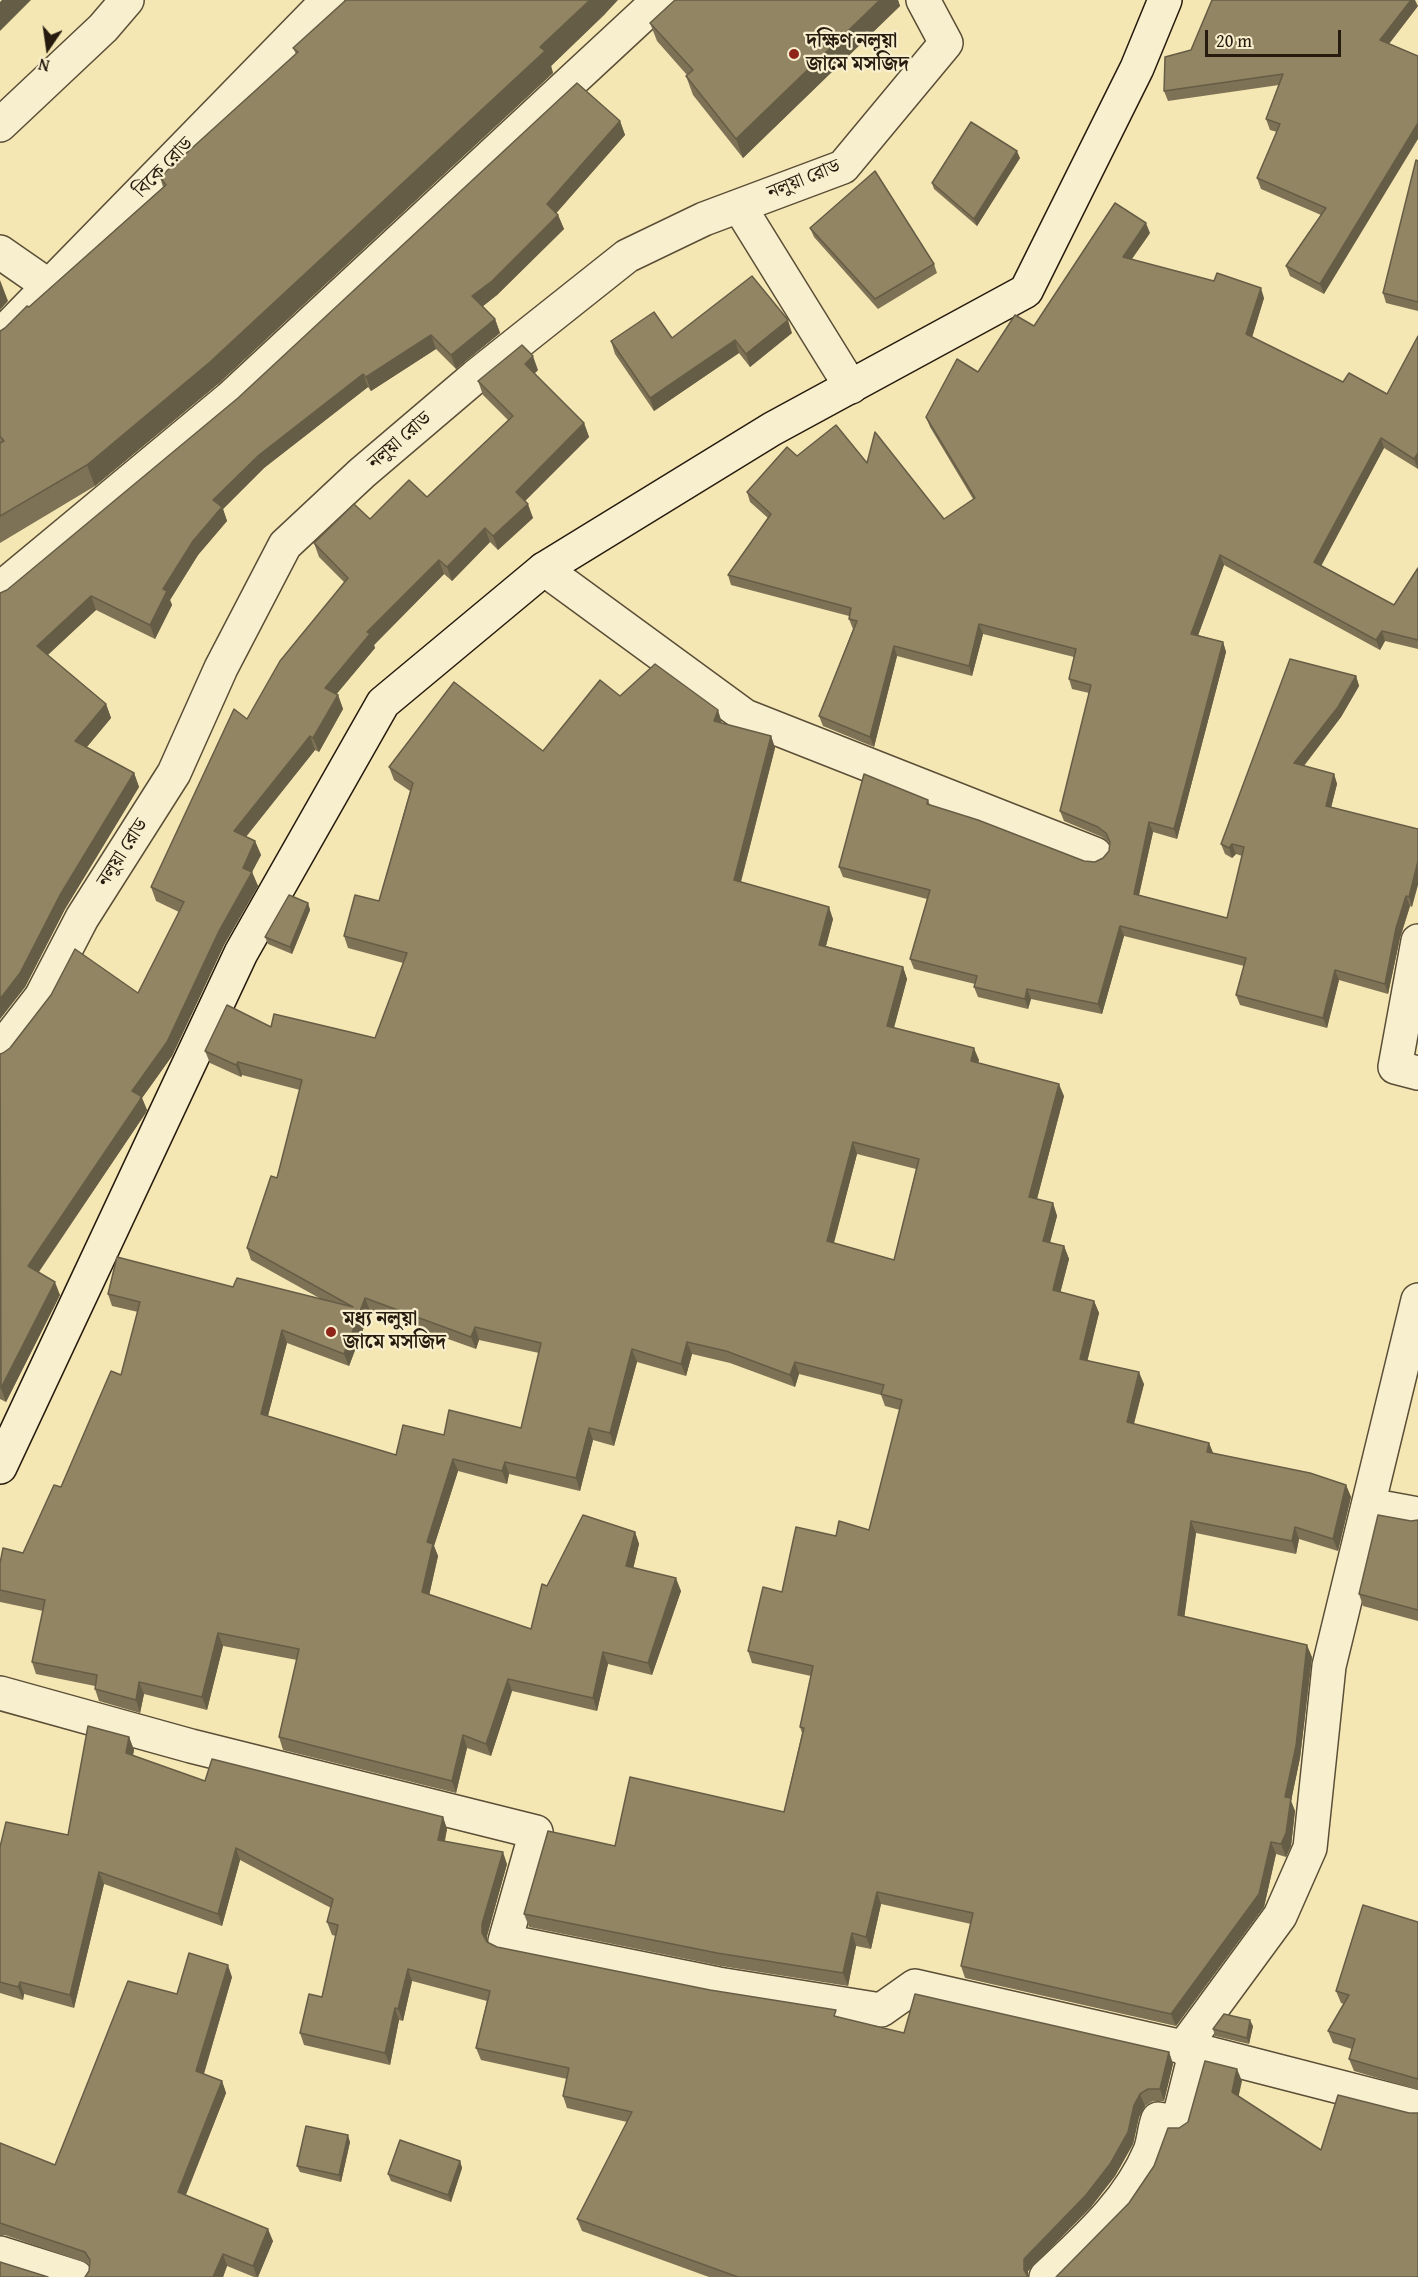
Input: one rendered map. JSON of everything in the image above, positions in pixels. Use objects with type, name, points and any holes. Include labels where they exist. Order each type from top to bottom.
[{"type":"street","points":[[0,125],[103,28],[127,0]]},
{"type":"street","name":"বিকে রোড","points":[[0,336],[328,0]]},
{"type":"street","points":[[0,589],[230,398],[659,0]]},
{"type":"street","name":"নলুয়া রোড","points":[[0,1050],[41,997],[82,918],[174,773],[221,668],[285,544],[362,473],[476,376],[627,255],[704,219],[843,167],[946,43],[924,0]]},
{"type":"street","points":[[0,1467],[241,953],[383,703],[544,569],[772,429],[1026,291],[1137,68],[1165,0]]},
{"type":"street","points":[[739,206],[851,387]]},
{"type":"street","points":[[0,252],[49,286]]},
{"type":"street","points":[[544,569],[745,716],[1095,854]]},
{"type":"street","points":[[1418,941],[1395,1067],[1418,1073]]},
{"type":"street","points":[[1046,2277],[1092,2233],[1130,2189],[1150,2150],[1158,2119],[1178,2122],[1190,2049],[1280,1916],[1310,1848],[1329,1666],[1418,1300]]},
{"type":"street","points":[[1369,1505],[1418,1514]]},
{"type":"street","points":[[0,1693],[191,1746],[536,1832],[506,1941],[718,1984],[881,2010],[915,1986],[1190,2049],[1418,2107]]},
{"type":"street","points":[[0,2253],[76,2277]]},
{"type":"building","points":[[346,0],[590,0],[540,47],[545,51],[210,362],[87,465],[0,516],[0,443],[4,441],[0,436],[0,331],[166,185],[160,177],[298,52],[293,48]]},
{"type":"building","name":"দক্ষিণ নলুয়া জামে মসজিদ","points":[[675,0],[880,0],[736,139],[686,76],[693,70],[650,23]]},
{"type":"building","points":[[1212,0],[1411,0],[1380,40],[1418,56],[1418,123],[1320,284],[1286,266],[1326,208],[1257,178],[1280,124],[1266,119],[1283,74],[1164,91],[1165,57],[1191,50]]},
{"type":"building","points":[[577,83],[620,121],[547,204],[558,215],[492,281],[472,296],[495,319],[451,355],[431,335],[366,377],[363,374],[259,455],[213,500],[222,507],[193,541],[163,589],[167,591],[150,625],[91,596],[37,646],[106,704],[75,741],[134,773],[60,895],[20,973],[0,999],[0,593],[7,590],[238,398]]},
{"type":"building","points":[[971,122],[1017,151],[974,219],[932,183]]},
{"type":"building","points":[[1416,160],[1418,161],[1418,302],[1383,293]]},
{"type":"building","points":[[875,171],[934,264],[875,299],[810,228]]},
{"type":"building","points":[[1115,203],[1146,223],[1123,257],[1214,281],[1217,273],[1261,288],[1246,334],[1343,382],[1349,373],[1387,394],[1418,336],[1418,453],[1414,459],[1381,438],[1314,562],[1394,605],[1418,568],[1418,640],[1382,631],[1376,640],[1220,555],[1191,634],[1223,642],[1174,829],[1149,822],[1134,894],[1227,918],[1244,847],[1232,844],[1229,848],[1221,844],[1290,659],[1356,676],[1338,707],[1294,763],[1334,774],[1326,806],[1418,829],[1418,861],[1409,897],[1406,896],[1396,928],[1385,984],[1335,970],[1323,1018],[1236,995],[1246,958],[1120,926],[1098,1004],[1027,989],[1025,999],[974,987],[977,976],[910,959],[930,890],[839,867],[864,774],[928,800],[927,804],[978,820],[1084,861],[1095,862],[1103,858],[1109,851],[1110,842],[1106,833],[1098,827],[1060,811],[1091,685],[1069,679],[1076,649],[979,624],[969,666],[894,646],[870,737],[819,716],[857,621],[849,619],[851,608],[728,575],[771,514],[747,492],[787,447],[797,456],[836,425],[867,463],[875,432],[944,519],[975,498],[926,417],[957,359],[978,372],[1015,315],[1034,326]]},
{"type":"building","points":[[752,276],[788,320],[746,354],[735,340],[650,398],[611,341],[654,312],[672,338]]},
{"type":"building","points":[[522,345],[533,356],[525,364],[584,423],[516,492],[528,504],[493,536],[485,528],[447,567],[439,560],[367,632],[370,634],[325,688],[338,695],[313,738],[310,736],[234,831],[255,841],[243,868],[252,872],[219,931],[167,1042],[132,1091],[141,1096],[140,1100],[28,1266],[55,1282],[1,1388],[0,1054],[10,1048],[51,995],[75,949],[138,993],[184,902],[151,887],[234,709],[247,719],[280,661],[348,578],[314,543],[354,504],[370,519],[409,480],[427,497],[513,416],[478,381]]},
{"type":"building","points":[[655,664],[718,710],[714,721],[771,736],[734,880],[829,907],[819,945],[903,967],[887,1026],[974,1048],[971,1061],[1059,1084],[1029,1197],[1053,1203],[1043,1241],[1064,1246],[1053,1290],[1094,1301],[1080,1359],[1139,1372],[1127,1422],[1209,1443],[1207,1452],[1310,1473],[1346,1485],[1333,1539],[1295,1527],[1292,1541],[1191,1521],[1178,1615],[1307,1645],[1296,1746],[1285,1797],[1291,1798],[1286,1833],[1281,1844],[1271,1842],[1259,1894],[1171,2014],[961,1966],[973,1913],[877,1892],[866,1937],[852,1933],[843,1973],[717,1953],[524,1914],[548,1831],[615,1846],[630,1777],[784,1812],[804,1728],[800,1727],[813,1666],[748,1651],[763,1587],[782,1592],[796,1527],[836,1536],[839,1521],[869,1530],[902,1400],[881,1394],[884,1385],[795,1362],[790,1375],[726,1351],[687,1342],[681,1364],[632,1349],[610,1433],[589,1428],[576,1478],[505,1462],[502,1471],[453,1459],[427,1542],[433,1544],[422,1592],[531,1629],[542,1584],[547,1586],[583,1515],[635,1532],[626,1566],[676,1578],[648,1663],[603,1652],[593,1698],[508,1679],[486,1744],[463,1735],[452,1781],[279,1737],[299,1649],[218,1633],[202,1697],[139,1682],[136,1700],[95,1689],[97,1675],[32,1662],[45,1600],[0,1590],[0,1563],[3,1548],[23,1553],[54,1485],[61,1487],[111,1371],[121,1375],[140,1302],[108,1294],[117,1257],[233,1287],[237,1278],[353,1307],[247,1248],[271,1176],[277,1178],[302,1080],[238,1062],[236,1065],[205,1051],[227,1005],[271,1027],[274,1014],[375,1038],[407,953],[344,936],[355,895],[379,901],[413,783],[389,767],[454,682],[543,751],[600,680],[620,696]],"holes":[[[853,1142],[919,1159],[894,1260],[827,1241]],[[365,1298],[471,1337],[475,1327],[541,1343],[521,1428],[449,1410],[444,1435],[403,1425],[396,1455],[261,1414],[282,1330],[344,1354]]]},
{"type":"building","points":[[289,895],[308,903],[290,947],[265,937]]},
{"type":"building","points":[[1378,1515],[1411,1521],[1418,1520],[1418,1610],[1359,1594]]},
{"type":"building","points":[[88,1726],[129,1737],[126,1753],[205,1781],[212,1759],[443,1817],[438,1840],[503,1852],[482,1924],[482,1933],[487,1942],[497,1947],[710,1990],[836,2010],[834,2016],[904,2033],[915,1994],[1169,2052],[1160,2089],[1148,2089],[1140,2094],[1134,2105],[1128,2132],[1110,2164],[1086,2195],[1024,2259],[1024,2270],[1028,2277],[738,2277],[577,2219],[632,2112],[563,2096],[569,2068],[476,2048],[490,1991],[408,1969],[398,2009],[395,2008],[385,2053],[300,2033],[309,1994],[322,1997],[338,1925],[327,1922],[333,1899],[236,1848],[218,1914],[99,1872],[70,1995],[20,1982],[18,1987],[0,1982],[0,1847],[6,1822],[68,1835]]},
{"type":"building","points":[[1363,1905],[1418,1922],[1418,2079],[1349,2059],[1355,2039],[1328,2031],[1349,1995],[1336,1991]]},
{"type":"building","points":[[189,1953],[228,1965],[196,2071],[222,2081],[178,2192],[268,2229],[253,2266],[223,2254],[213,2277],[85,2277],[89,2271],[90,2260],[85,2252],[0,2223],[0,2143],[55,2165],[128,1981],[177,1994]]},
{"type":"building","points":[[1224,2014],[1250,2020],[1247,2038],[1213,2029]]},
{"type":"building","points":[[1205,2061],[1237,2069],[1232,2092],[1321,2150],[1338,2095],[1409,2113],[1418,2113],[1418,2277],[1056,2277],[1129,2203],[1154,2166],[1168,2128],[1179,2128],[1188,2122]]},
{"type":"building","points":[[306,2126],[348,2135],[339,2175],[297,2166]]},
{"type":"building","points":[[400,2140],[460,2161],[448,2195],[388,2174]]},
{"type":"building","points":[[0,2262],[48,2277],[0,2277]]},
{"type":"place","name":"দক্ষিণ নলুয়া জামে মসজিদ","points":[[794,54]]},
{"type":"place","name":"মধ্য নলুয়া জামে মসজিদ","points":[[331,1332]]}]
